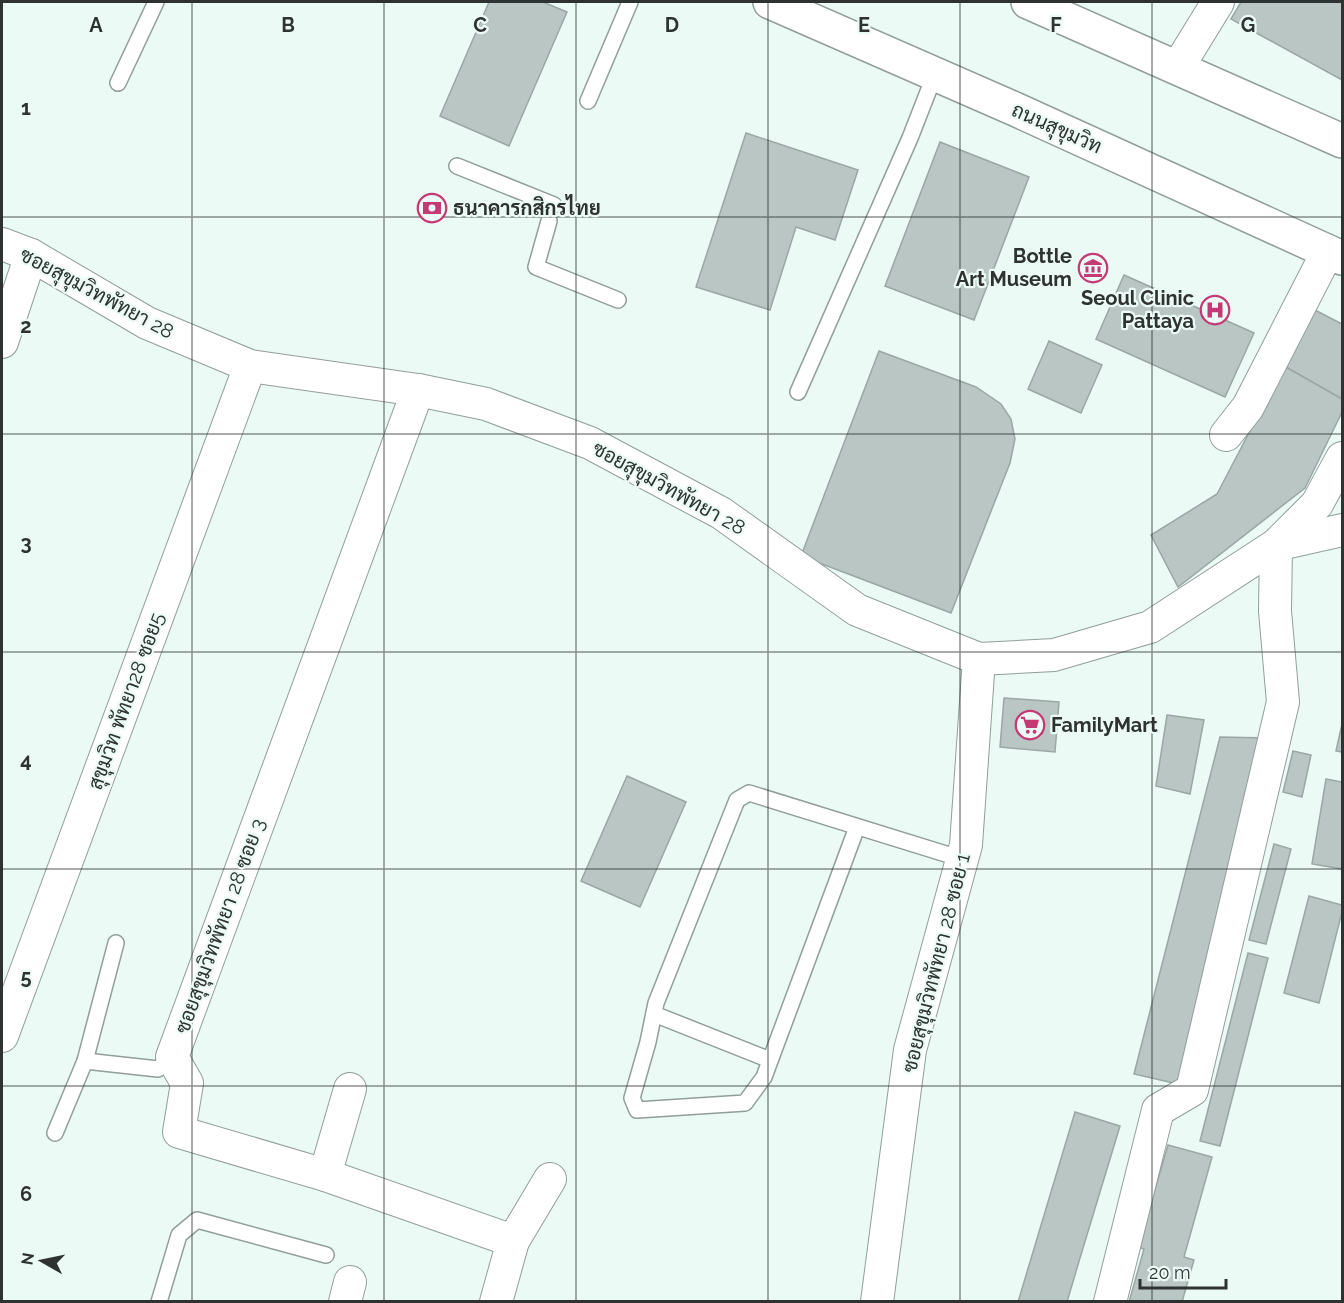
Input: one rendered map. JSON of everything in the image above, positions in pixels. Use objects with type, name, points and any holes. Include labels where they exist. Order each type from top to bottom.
[{"type":"highway","name":"ถนนสุขุมวิท","points":[[770,2],[1335,255]]},
{"type":"highway","points":[[1028,2],[1342,141]]},
{"type":"street","points":[[1178,67],[1218,2]]},
{"type":"street","name":"ซอยสุขุมวิทพัทยา 28","points":[[2,244],[31,255],[147,323],[250,366],[418,390],[486,404],[590,443],[721,513],[857,610],[979,659],[1054,655],[1150,627],[1276,545],[1317,504],[1342,458]]},
{"type":"street","points":[[2,342],[31,255]]},
{"type":"street","points":[[1226,435],[1248,407],[1335,255]]},
{"type":"street","name":"สุขุมวิท พัทยา28 ซอย5","points":[[2,1036],[250,366]]},
{"type":"street","name":"ซอยสุขุมวิทพัทยา 28 ซอย 3","points":[[418,390],[172,1057],[187,1083],[178,1132],[325,1175],[513,1241]]},
{"type":"street","points":[[1110,1302],[1158,1110],[1192,1090],[1283,702],[1275,611],[1276,545],[1342,530]]},
{"type":"street","name":"ซอยสุขุมวิทพัทยา 28 ซอย 1","points":[[877,1302],[910,1050],[966,845],[979,659]]},
{"type":"street","points":[[325,1175],[350,1089]]},
{"type":"street","points":[[496,1302],[513,1241],[550,1179]]},
{"type":"lane","points":[[118,83],[156,2]]},
{"type":"lane","points":[[588,101],[630,2]]},
{"type":"lane","points":[[798,392],[910,138],[934,74]]},
{"type":"lane","points":[[457,166],[554,205]]},
{"type":"lane","points":[[549,221],[536,267],[618,300]]},
{"type":"lane","points":[[857,827],[764,1077],[745,1103],[637,1110],[632,1098],[656,1003],[737,800],[749,793],[962,859]]},
{"type":"lane","points":[[55,1133],[85,1061],[116,943]]},
{"type":"lane","points":[[654,1014],[770,1060]]},
{"type":"lane","points":[[85,1061],[158,1069],[172,1057]]},
{"type":"lane","points":[[159,1302],[179,1235],[197,1220],[326,1255]]},
{"type":"building","points":[[489,2],[543,2],[567,12],[509,146],[440,116]]},
{"type":"building","points":[[1241,2],[1342,2],[1342,80],[1231,19]]},
{"type":"building","points":[[746,133],[858,170],[835,240],[796,227],[770,310],[696,287]]},
{"type":"building","points":[[940,142],[1029,177],[974,320],[885,286]]},
{"type":"building","points":[[1124,275],[1254,333],[1225,397],[1096,339]]},
{"type":"building","points":[[1311,308],[1342,324],[1342,399],[1284,366]]},
{"type":"building","points":[[1049,341],[1102,365],[1081,413],[1028,389]]},
{"type":"building","points":[[879,351],[976,387],[1001,404],[1011,419],[1015,439],[1010,463],[951,613],[801,556]]},
{"type":"building","points":[[1284,366],[1342,399],[1342,412],[1305,488],[1178,587],[1151,535],[1217,494]]},
{"type":"building","name":"FamilyMart","points":[[1004,698],[1059,702],[1055,752],[1000,747]]},
{"type":"building","points":[[1167,715],[1204,720],[1190,794],[1156,786]]},
{"type":"building","points":[[1342,724],[1342,752],[1336,751]]},
{"type":"building","points":[[1220,737],[1268,738],[1178,1084],[1134,1074]]},
{"type":"building","points":[[1293,751],[1311,755],[1302,797],[1283,792]]},
{"type":"building","points":[[627,776],[686,802],[640,907],[581,881]]},
{"type":"building","points":[[1326,779],[1342,782],[1342,869],[1312,864]]},
{"type":"building","points":[[1274,844],[1291,849],[1266,944],[1249,940]]},
{"type":"building","points":[[1309,896],[1342,905],[1319,1003],[1284,993]]},
{"type":"building","points":[[1248,953],[1268,958],[1220,1146],[1200,1141]]},
{"type":"building","points":[[1075,1112],[1120,1126],[1067,1302],[1018,1302]]},
{"type":"building","points":[[1168,1145],[1212,1157],[1184,1257],[1194,1260],[1182,1302],[1129,1302],[1144,1249],[1138,1247]]},
{"type":"place","name":"ธนาคารกสิกรไทย","points":[[432,208]]},
{"type":"place","name":"Bottle Art Museum","points":[[1093,268]]},
{"type":"place","name":"Seoul Clinic Pattaya","points":[[1215,310]]},
{"type":"place","name":"FamilyMart","points":[[1030,725]]}]
